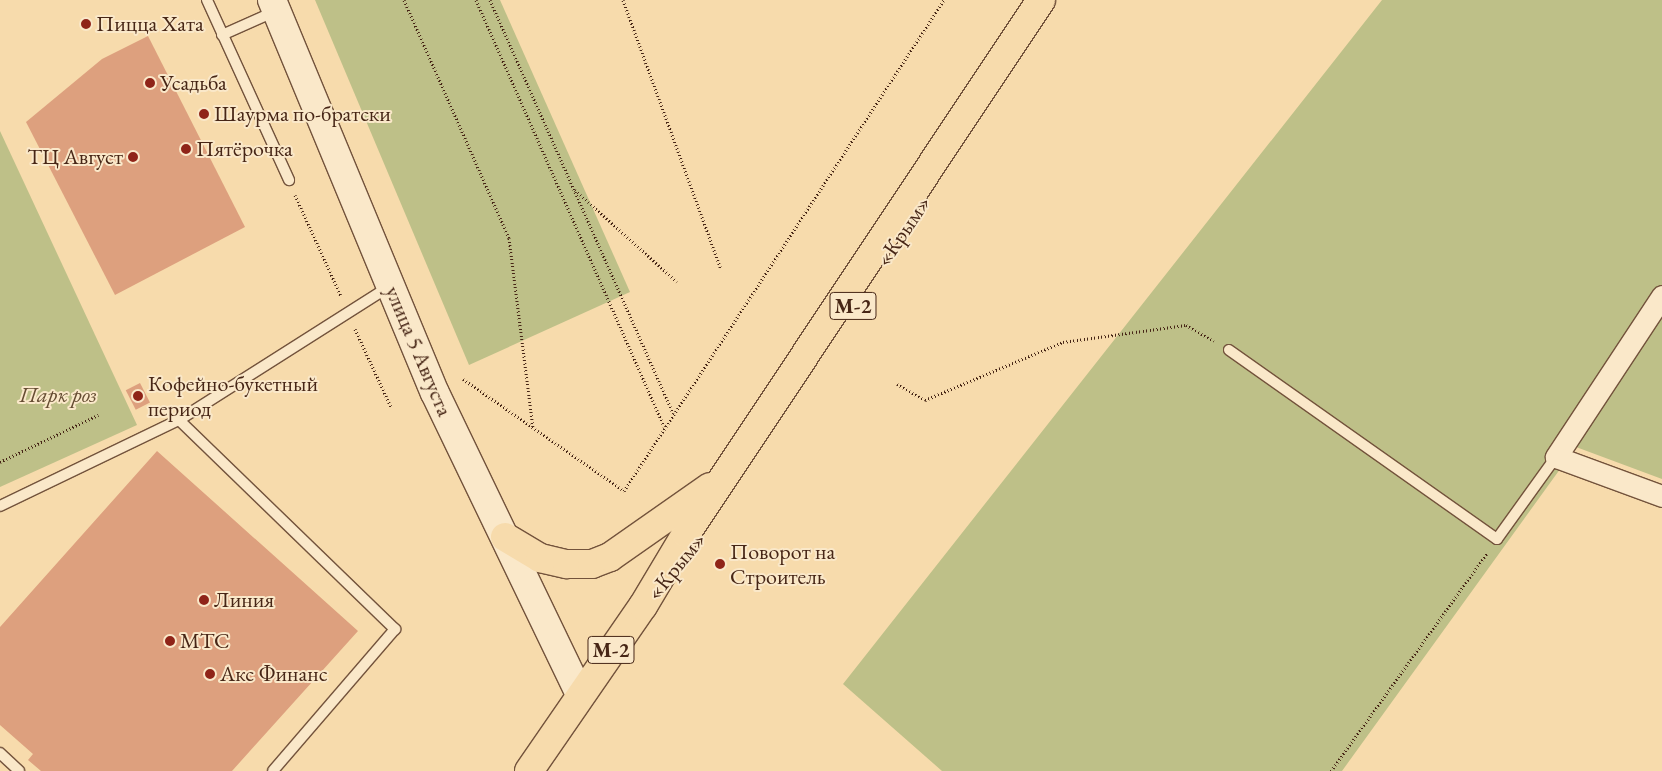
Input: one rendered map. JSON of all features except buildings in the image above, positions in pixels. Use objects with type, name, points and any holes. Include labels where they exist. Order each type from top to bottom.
[{"type":"highway","name":"«Крым»","points":[[580,694],[643,606],[726,475],[1041,0]]},
{"type":"highway","name":"«Крым»","points":[[643,606],[697,542],[1056,0]]},
{"type":"highway","points":[[505,537],[540,558],[567,564],[592,564],[610,557],[726,475]]},
{"type":"highway","name":"М-2","points":[[529,771],[580,694]]},
{"type":"street","name":"улица 5 Августа","points":[[274,5],[435,393],[580,694]]},
{"type":"street","points":[[1662,296],[1556,457],[1662,496]]},
{"type":"lane","points":[[208,0],[222,35],[289,180]]},
{"type":"lane","points":[[222,35],[274,5]]},
{"type":"lane","points":[[0,506],[179,420],[391,286]]},
{"type":"lane","points":[[1229,350],[1497,539],[1556,457]]},
{"type":"lane","points":[[179,420],[395,629],[273,771]]},
{"type":"lane","points":[[0,753],[19,771]]},
{"type":"path","points":[[404,0],[509,238],[533,429]]},
{"type":"path","points":[[476,0],[665,427]]},
{"type":"path","points":[[490,0],[674,413]]},
{"type":"path","points":[[623,0],[721,269]]},
{"type":"path","points":[[463,379],[624,491],[944,0]]},
{"type":"path","points":[[289,180],[391,407]]},
{"type":"path","points":[[574,189],[677,282]]},
{"type":"path","points":[[897,384],[925,400],[1063,342],[1186,325],[1229,350]]},
{"type":"path","points":[[0,462],[98,415]]},
{"type":"path","points":[[1331,771],[1497,539]]},
{"type":"green space","points":[[315,0],[500,0],[630,292],[469,365]]},
{"type":"green space","points":[[1382,0],[1662,0],[1662,479],[1576,447],[1342,771],[942,771],[843,684]]},
{"type":"green space","name":"Парк роз","points":[[0,131],[137,425],[0,487]]},
{"type":"place","name":"Пицца Хата","points":[[86,24]]},
{"type":"place","name":"Усадьба","points":[[150,83]]},
{"type":"place","name":"Шаурма по-братски","points":[[204,114]]},
{"type":"place","name":"Пятёрочка","points":[[186,149]]},
{"type":"place","name":"ТЦ Август","points":[[133,157]]},
{"type":"place","name":"Кофейно-букетный период","points":[[138,396]]},
{"type":"place","name":"Поворот на Строитель","points":[[720,564]]},
{"type":"place","name":"Линия","points":[[204,600]]},
{"type":"place","name":"МТС","points":[[170,641]]},
{"type":"place","name":"Акс Финанс","points":[[210,674]]}]
